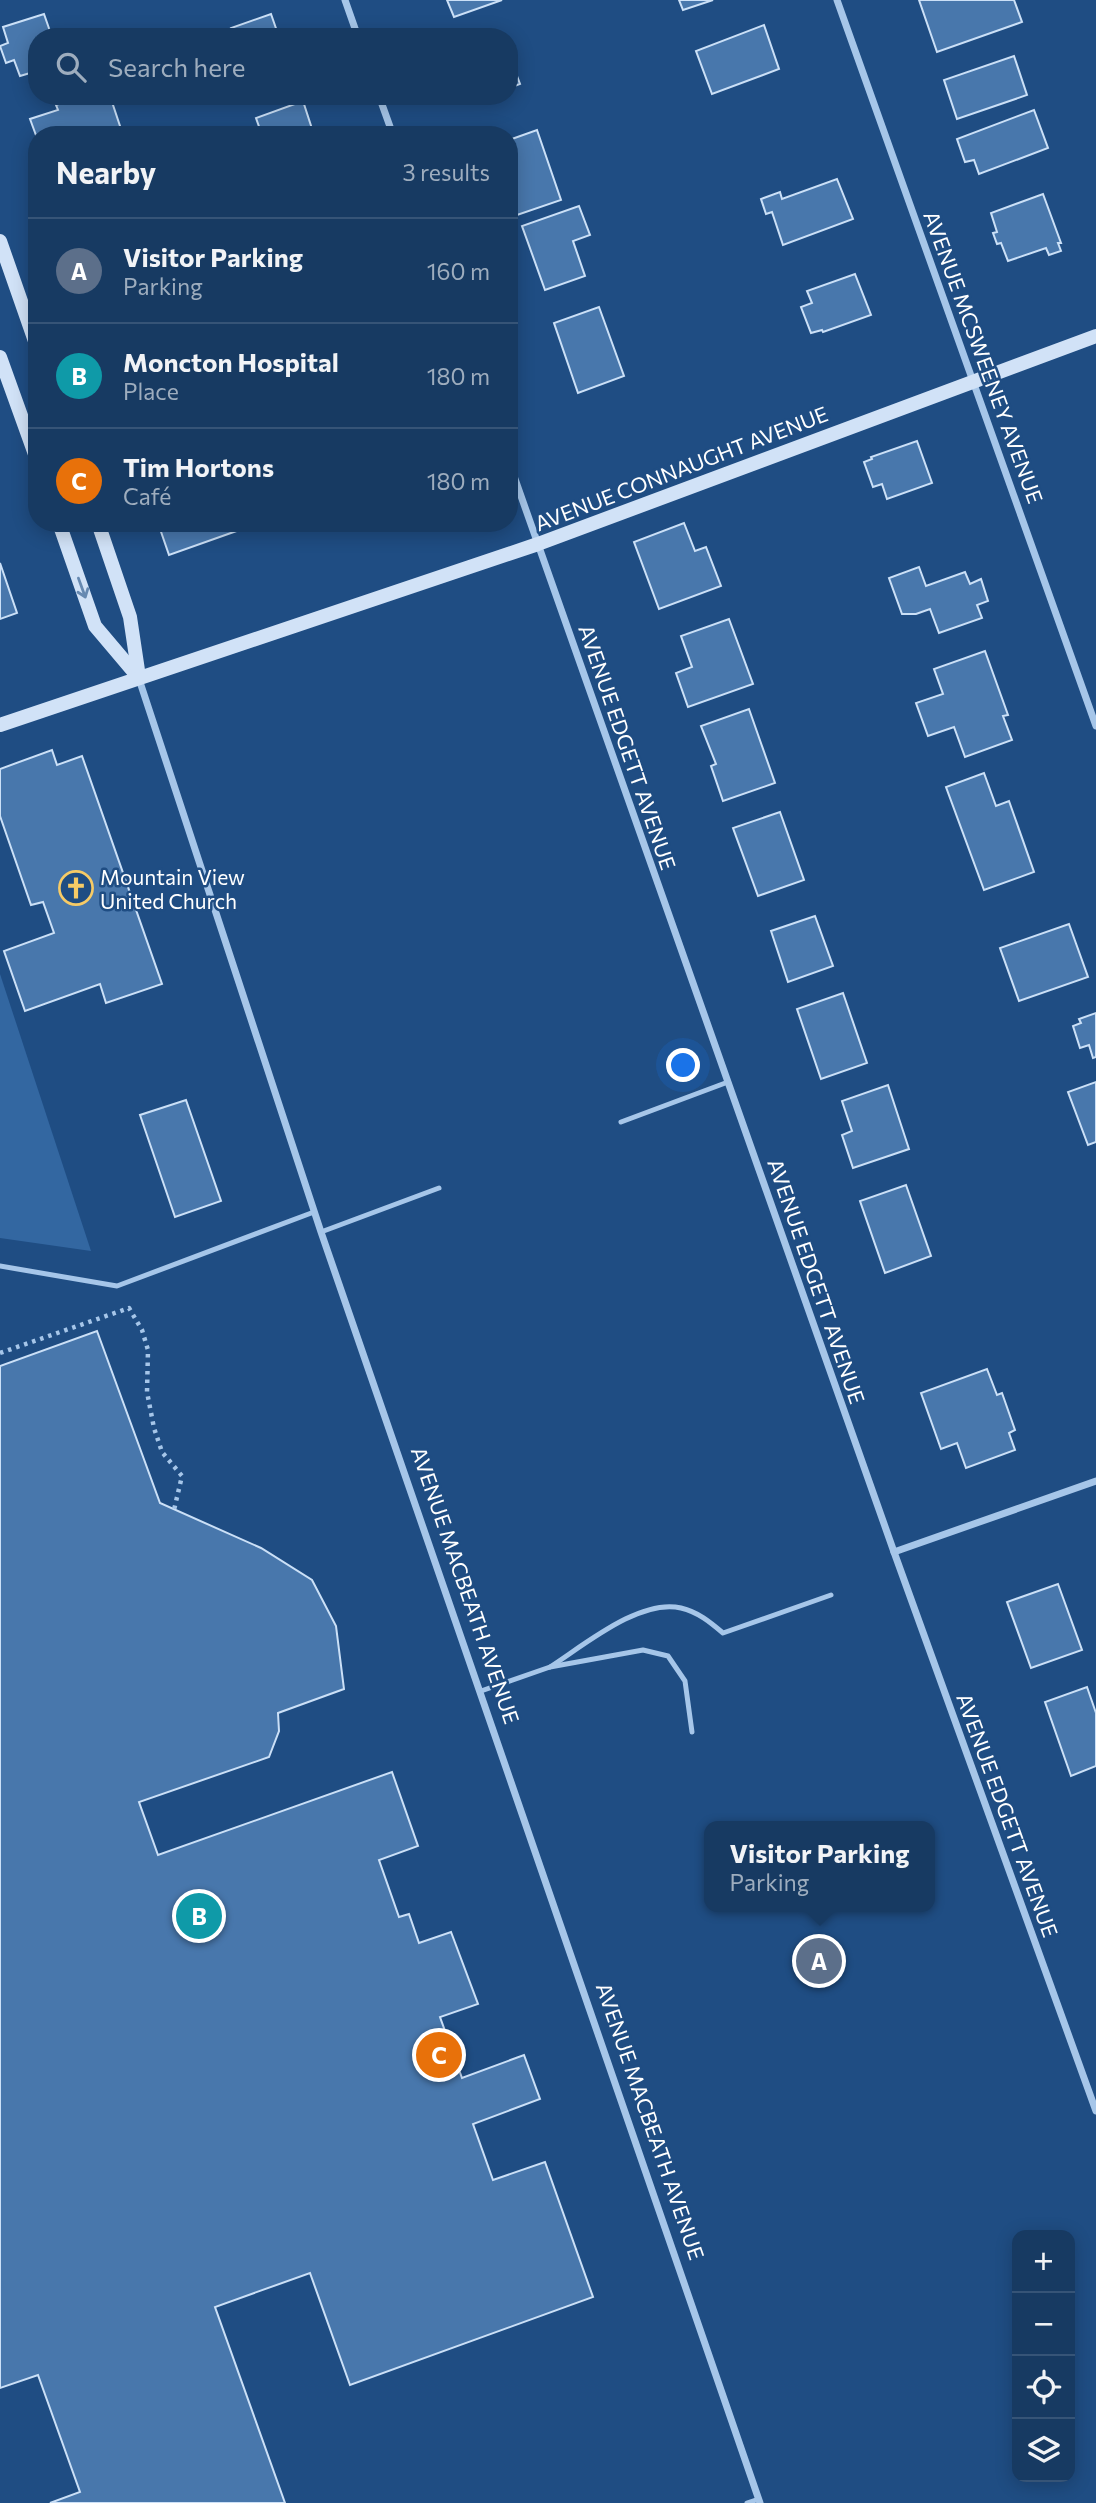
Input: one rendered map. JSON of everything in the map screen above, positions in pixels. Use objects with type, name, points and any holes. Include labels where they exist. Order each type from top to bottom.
[{"type":"street","points":[[345,0],[355,28]]},
{"type":"street","name":"AVENUE MCSWEENEY AVENUE","points":[[837,0],[975,380],[1096,726]]},
{"type":"street","points":[[382,105],[390,126]]},
{"type":"street","points":[[0,241],[28,321]]},
{"type":"street","name":"AVENUE CONNAUGHT AVENUE","points":[[0,725],[538,544],[1096,336]]},
{"type":"street","points":[[0,356],[28,435]]},
{"type":"street","name":"AVENUE EDGETT AVENUE","points":[[518,487],[894,1552],[1096,2111]]},
{"type":"street","name":"AVENUE MACBEATH AVENUE","points":[[62,532],[95,626],[139,678]]},
{"type":"street","name":"AVENUE MACBEATH AVENUE","points":[[101,532],[130,617],[139,678],[314,1212],[759,2501]]},
{"type":"street","points":[[894,1552],[1096,1481]]},
{"type":"lane","points":[[621,1122],[728,1082]]},
{"type":"lane","points":[[321,1232],[439,1188]]},
{"type":"lane","points":[[0,1266],[117,1286],[314,1212]]},
{"type":"lane","points":[[550,1667],[632,1615],[657,1608],[680,1608],[704,1617],[723,1633],[831,1595]]},
{"type":"lane","points":[[481,1691],[550,1667],[643,1650],[668,1656],[685,1681],[692,1732]]},
{"type":"lane","points":[[747,2503],[759,2501]]},
{"type":"path","points":[[0,1353],[129,1308],[142,1330],[148,1350],[147,1392],[154,1428],[162,1452],[182,1476],[174,1510]]},
{"type":"shaded area","points":[[0,974],[91,1251],[0,1238]]},
{"type":"building","points":[[447,0],[502,0],[454,17]]},
{"type":"building","points":[[679,0],[713,0],[683,10]]},
{"type":"building","points":[[919,0],[1014,0],[1022,22],[937,52]]},
{"type":"building","points":[[44,14],[49,28],[28,28],[28,74],[20,76],[14,60],[6,63],[0,46],[8,43],[3,27]]},
{"type":"building","points":[[271,14],[276,28],[231,28]]},
{"type":"building","points":[[764,25],[779,69],[712,94],[696,51]]},
{"type":"building","points":[[1014,56],[1027,95],[957,119],[944,80]]},
{"type":"building","points":[[56,105],[113,105],[120,126],[33,126],[30,119],[58,110]]},
{"type":"building","points":[[292,105],[304,105],[311,126],[259,126],[256,118]]},
{"type":"building","points":[[1034,110],[1048,148],[979,174],[974,160],[965,162],[957,139]]},
{"type":"building","points":[[537,130],[561,200],[518,215],[518,137]]},
{"type":"building","points":[[837,179],[853,219],[783,245],[772,212],[766,214],[761,199],[780,192],[782,199]]},
{"type":"building","points":[[1043,194],[1061,243],[1058,243],[1061,251],[1049,255],[1046,248],[1008,261],[1001,243],[997,244],[993,233],[997,232],[991,213]]},
{"type":"building","points":[[579,206],[590,235],[573,241],[585,276],[545,290],[522,226]]},
{"type":"building","points":[[855,274],[871,315],[823,332],[811,333],[801,307],[812,303],[807,291]]},
{"type":"building","points":[[599,307],[624,376],[578,393],[554,323]]},
{"type":"building","points":[[917,441],[932,483],[887,499],[882,484],[873,487],[864,462]]},
{"type":"building","points":[[684,523],[695,551],[706,547],[721,586],[659,609],[634,542]]},
{"type":"building","points":[[161,532],[234,532],[169,555]]},
{"type":"building","points":[[0,563],[17,613],[0,619]]},
{"type":"building","points":[[919,567],[926,586],[965,572],[970,584],[981,579],[988,601],[977,605],[982,618],[939,633],[930,609],[916,614],[902,614],[889,578]]},
{"type":"building","points":[[729,619],[753,684],[688,707],[676,673],[692,667],[681,636]]},
{"type":"building","points":[[985,651],[1008,715],[1003,716],[1012,740],[965,757],[954,727],[928,736],[916,703],[943,694],[934,669]]},
{"type":"building","points":[[749,709],[775,783],[723,801],[711,766],[716,764],[701,726]]},
{"type":"building","name":"Mountain View United Church","points":[[52,750],[57,765],[82,756],[162,984],[106,1003],[100,984],[25,1011],[4,951],[54,933],[43,902],[31,905],[0,816],[0,769]]},
{"type":"building","points":[[984,773],[996,806],[1009,801],[1034,872],[984,890],[946,787]]},
{"type":"building","points":[[780,812],[804,880],[758,896],[733,828]]},
{"type":"building","points":[[815,916],[833,966],[788,982],[771,931]]},
{"type":"building","points":[[1069,924],[1088,977],[1019,1001],[1000,948]]},
{"type":"building","points":[[843,993],[867,1063],[821,1079],[797,1009]]},
{"type":"building","points":[[1096,1013],[1096,1057],[1093,1058],[1089,1045],[1080,1048],[1073,1026],[1081,1023],[1079,1019]]},
{"type":"building","points":[[1096,1082],[1096,1142],[1088,1145],[1068,1092]]},
{"type":"building","points":[[888,1085],[909,1149],[853,1168],[842,1135],[852,1131],[842,1101]]},
{"type":"building","points":[[186,1100],[221,1201],[175,1217],[140,1115]]},
{"type":"building","points":[[906,1185],[931,1256],[885,1273],[860,1201]]},
{"type":"building","points":[[97,1331],[160,1503],[261,1548],[312,1580],[336,1626],[344,1689],[278,1713],[279,1731],[269,1757],[139,1802],[158,1855],[392,1772],[418,1846],[379,1860],[399,1917],[409,1914],[419,1943],[451,1932],[478,2004],[440,2017],[462,2078],[524,2055],[540,2099],[473,2124],[493,2180],[545,2162],[593,2297],[350,2385],[310,2273],[215,2307],[285,2503],[50,2503],[80,2492],[38,2375],[0,2388],[0,1366]]},
{"type":"building","points":[[987,1369],[997,1395],[1002,1393],[1015,1430],[1009,1433],[1015,1450],[966,1468],[957,1443],[941,1449],[921,1393]]},
{"type":"building","points":[[1058,1584],[1082,1650],[1031,1668],[1007,1602]]},
{"type":"building","points":[[1087,1687],[1096,1713],[1096,1766],[1071,1776],[1045,1702]]},
{"type":"place","name":"Mountain View United Church","points":[[76,888]]},
{"type":"place","name":"Moncton Hospital","points":[[199,1916]]},
{"type":"place","name":"Visitor Parking","points":[[819,1961]]},
{"type":"place","name":"Tim Hortons","points":[[439,2055]]}]
